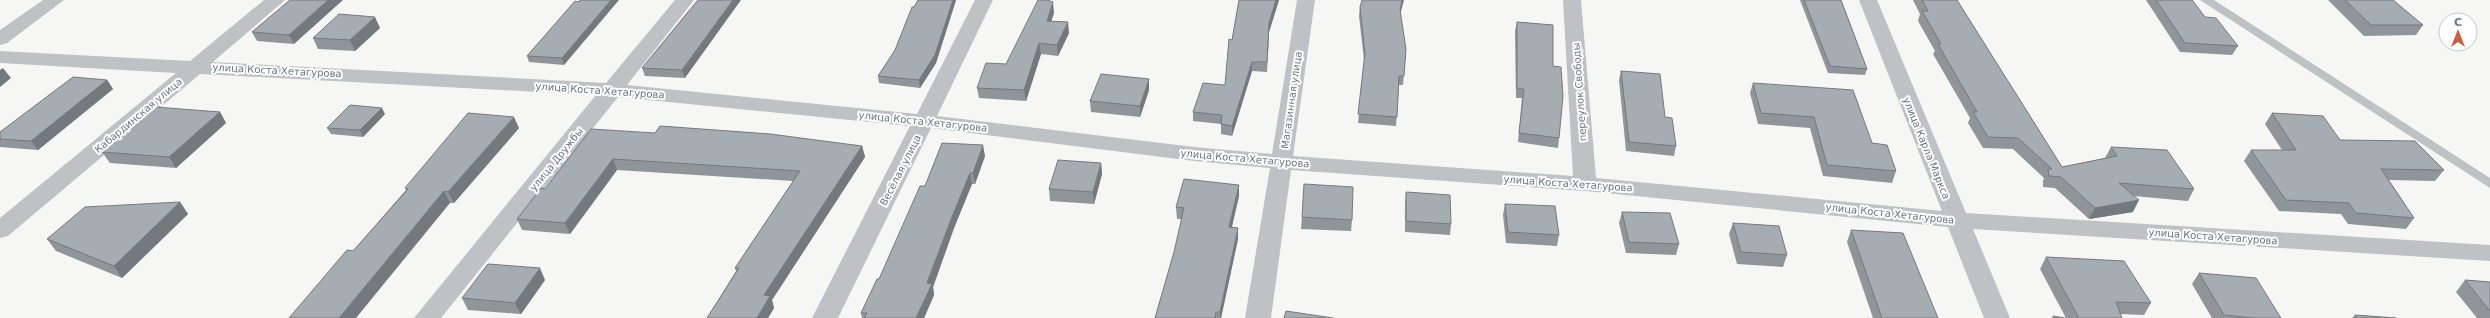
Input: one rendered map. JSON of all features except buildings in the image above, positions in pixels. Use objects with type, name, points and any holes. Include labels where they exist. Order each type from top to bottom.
[{"type":"street","points":[[0,39],[55,0]]},
{"type":"street","name":"Кабардинская улица","points":[[0,230],[276,0]]},
{"type":"street","name":"улица Дружбы","points":[[427,318],[685,0]]},
{"type":"street","name":"Весёлая улица","points":[[825,318],[925,121],[984,0]]},
{"type":"street","name":"Магазинная улица","points":[[1258,318],[1306,0]]},
{"type":"street","name":"переулок Свободы","points":[[1572,0],[1585,184]]},
{"type":"street","name":"улица Карла Маркса","points":[[1868,0],[1997,318]]},
{"type":"street","name":"улица Коста Хетагурова","points":[[0,57],[197,66],[612,90],[925,121],[1194,154],[1282,162],[1585,184],[1956,220],[2490,253]]},
{"type":"lane","points":[[2206,0],[2490,184]]}]
